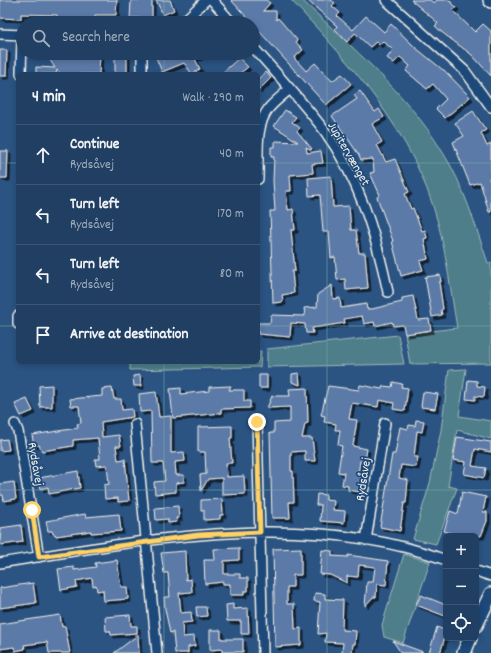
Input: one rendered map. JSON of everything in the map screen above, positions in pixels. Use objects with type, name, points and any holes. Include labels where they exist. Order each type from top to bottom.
[{"type":"street","points":[[189,16],[206,0]]},
{"type":"street","points":[[212,0],[226,16]]},
{"type":"street","points":[[386,0],[465,71],[491,107]]},
{"type":"street","points":[[0,34],[16,35]]},
{"type":"street","name":"Jupitervænget","points":[[260,55],[324,131],[348,170],[365,207],[374,232],[388,292]]},
{"type":"street","points":[[21,60],[21,72]]},
{"type":"street","points":[[142,60],[142,72]]},
{"type":"street","points":[[260,126],[262,119],[269,108],[290,89]]},
{"type":"street","points":[[257,422],[264,653]]},
{"type":"street","name":"Rydsåvej","points":[[366,540],[385,423]]},
{"type":"street","name":"Rydsåvej","points":[[15,424],[18,431],[39,557]]},
{"type":"street","points":[[135,424],[145,541],[157,653]]},
{"type":"street","points":[[0,563],[145,541],[198,535],[260,532],[311,534],[366,540],[428,553],[443,559]]},
{"type":"street","points":[[479,572],[491,576]]},
{"type":"street","points":[[479,619],[491,594]]},
{"type":"street","points":[[464,653],[469,641]]},
{"type":"green space","points":[[291,0],[302,0],[377,71],[412,109],[428,130],[450,164],[463,191],[488,263],[491,263],[491,363],[410,364],[405,334],[457,328],[438,223],[427,190],[414,159],[379,102],[337,50]]},
{"type":"green space","points":[[398,335],[404,364],[267,367],[267,349]]},
{"type":"green space","points":[[261,351],[260,367],[130,370],[130,364],[260,364]]},
{"type":"green space","points":[[466,369],[459,416],[491,421],[491,439],[457,430],[448,486],[457,488],[436,544],[413,539],[430,483],[441,430],[449,370]]},
{"type":"green space","points":[[404,554],[430,562],[403,643],[384,637],[382,625]]},
{"type":"building","points":[[0,0],[117,0],[116,15],[57,16],[21,14],[21,16],[16,16],[16,19],[0,18]]},
{"type":"building","points":[[131,0],[152,0],[152,16],[130,16]]},
{"type":"building","points":[[156,0],[170,0],[174,10],[163,15]]},
{"type":"building","points":[[231,0],[266,0],[270,3],[263,11],[276,11],[276,20],[278,18],[297,40],[296,42],[303,50],[294,58],[306,71],[315,63],[332,81],[342,74],[351,84],[326,105],[260,32],[260,16],[245,16]]},
{"type":"building","points":[[307,0],[331,0],[335,3],[332,6],[340,13],[337,16],[353,30],[366,16],[384,32],[391,24],[416,48],[444,70],[470,97],[445,118],[436,109],[446,99],[433,84],[427,89],[406,71],[410,66],[400,57],[394,63],[387,58],[393,50],[383,41],[379,45],[376,42],[370,47],[355,33],[347,42],[335,29],[337,26]]},
{"type":"building","points":[[411,0],[430,0],[434,3],[437,0],[449,0],[456,7],[453,11],[475,32],[483,24],[491,31],[491,76],[472,55],[435,26],[438,23]]},
{"type":"building","points":[[0,50],[7,50],[6,76],[0,76]]},
{"type":"building","points":[[50,60],[100,60],[99,72],[58,72],[57,70],[56,72],[36,72],[36,67],[55,68]]},
{"type":"building","points":[[115,60],[127,60],[127,72],[115,72]]},
{"type":"building","points":[[157,60],[196,60],[200,69],[195,72],[191,72],[184,63],[162,72]]},
{"type":"building","points":[[237,60],[241,60],[248,67],[242,72],[223,72]]},
{"type":"building","points":[[266,72],[271,78],[260,89],[260,77]]},
{"type":"building","points":[[360,91],[375,112],[379,109],[384,117],[372,124],[382,142],[377,145],[386,162],[395,159],[409,192],[405,194],[411,209],[413,208],[422,231],[425,230],[427,238],[424,239],[428,259],[420,261],[423,270],[401,276],[393,241],[377,197],[380,195],[370,173],[374,172],[373,159],[361,160],[332,116],[357,99],[354,95]]},
{"type":"building","points":[[285,110],[296,117],[292,122],[300,128],[297,131],[312,149],[311,150],[306,147],[307,153],[321,151],[323,163],[312,164],[313,173],[290,175],[291,191],[286,191],[288,210],[293,209],[295,230],[291,230],[295,271],[292,271],[294,293],[282,295],[283,302],[273,303],[270,211],[275,211],[273,181],[274,157],[271,157],[271,147],[275,147],[275,141],[298,142],[274,126]]},
{"type":"building","points":[[473,111],[486,130],[481,133],[487,146],[491,144],[491,177],[489,178],[491,185],[491,212],[489,212],[480,182],[470,185],[453,142],[464,136],[455,123]]},
{"type":"building","points":[[0,151],[8,151],[7,178],[0,178]]},
{"type":"building","points":[[331,176],[333,207],[349,206],[351,230],[356,230],[359,253],[365,253],[368,288],[346,290],[345,279],[337,280],[335,257],[331,258],[329,232],[323,232],[320,195],[309,196],[308,178]]},
{"type":"building","points":[[440,275],[441,282],[439,282],[443,309],[441,310],[442,315],[432,317],[425,277]]},
{"type":"building","points":[[332,285],[333,299],[340,298],[341,308],[366,304],[367,309],[402,302],[402,298],[413,296],[418,320],[429,319],[431,330],[405,334],[403,325],[393,326],[392,322],[375,326],[374,322],[364,324],[362,316],[344,319],[345,323],[312,328],[313,333],[306,333],[305,324],[291,323],[290,337],[260,334],[260,323],[270,323],[271,315],[305,316],[304,308],[317,307],[318,294]]},
{"type":"building","points":[[299,373],[300,385],[292,382],[292,374]]},
{"type":"building","points":[[140,375],[141,386],[134,386],[133,376]]},
{"type":"building","points":[[259,375],[267,375],[267,388],[259,388]]},
{"type":"building","points":[[468,380],[477,381],[477,386],[485,387],[484,397],[475,396],[475,400],[466,399]]},
{"type":"building","points":[[393,382],[402,384],[401,387],[408,388],[405,411],[393,409],[394,403],[379,400],[378,407],[352,403],[349,419],[357,420],[353,446],[367,449],[365,461],[360,461],[358,475],[362,475],[360,492],[348,490],[348,486],[342,485],[344,473],[338,472],[342,446],[338,445],[340,430],[335,430],[336,424],[324,422],[325,416],[321,415],[328,386],[359,390],[360,385],[382,389],[383,386],[392,387]]},
{"type":"building","points":[[52,385],[52,407],[40,407],[39,386]]},
{"type":"building","points":[[231,386],[229,390],[244,390],[244,401],[250,401],[250,408],[221,409],[221,413],[173,418],[170,389],[181,388],[181,394],[209,391],[209,387]]},
{"type":"building","points":[[112,388],[114,399],[121,399],[122,410],[132,409],[133,417],[101,422],[102,437],[119,435],[121,446],[116,446],[118,460],[125,459],[129,501],[118,502],[118,498],[105,499],[104,485],[109,484],[107,465],[96,466],[95,459],[100,459],[98,438],[73,440],[73,446],[42,451],[39,445],[34,446],[32,435],[78,428],[77,424],[81,423],[79,406],[71,406],[70,399],[102,396],[102,389]]},
{"type":"building","points":[[307,388],[308,423],[305,424],[302,438],[312,438],[315,461],[305,461],[305,451],[291,452],[294,502],[289,502],[290,518],[272,518],[270,433],[274,433],[274,423],[290,422],[290,407],[267,408],[272,396],[290,396],[289,389]]},
{"type":"building","points":[[156,392],[159,417],[171,416],[171,453],[184,452],[185,461],[175,462],[176,475],[184,475],[184,482],[176,483],[176,492],[155,494],[154,482],[165,481],[163,463],[152,463],[151,411],[140,412],[139,394]]},
{"type":"building","points":[[423,392],[438,394],[435,409],[421,407]]},
{"type":"building","points":[[27,399],[33,411],[21,416],[15,404]]},
{"type":"building","points":[[416,420],[424,421],[422,432],[417,431],[414,457],[418,457],[416,467],[401,465],[399,478],[408,480],[406,503],[404,503],[400,531],[380,527],[392,454],[395,454],[400,427],[408,429],[409,425],[415,426]]},
{"type":"building","points":[[232,426],[232,438],[230,438],[232,463],[226,463],[227,477],[244,476],[245,494],[222,495],[222,478],[208,479],[201,491],[200,475],[206,474],[205,452],[198,452],[198,427]]},
{"type":"building","points":[[457,437],[491,442],[491,452],[475,449],[472,466],[486,468],[484,478],[464,474],[466,462],[453,460]]},
{"type":"building","points":[[7,439],[9,450],[0,451],[0,440]]},
{"type":"building","points":[[78,471],[80,488],[49,494],[48,487],[41,489],[39,478]]},
{"type":"building","points":[[14,482],[16,499],[4,501],[3,495],[0,495],[0,484]]},
{"type":"building","points":[[462,492],[486,497],[483,512],[487,512],[487,521],[481,536],[479,536],[479,533],[451,533],[444,531],[450,511],[458,514]]},
{"type":"building","points":[[317,494],[326,495],[326,500],[334,501],[333,510],[345,511],[344,523],[320,521],[321,505],[316,505]]},
{"type":"building","points":[[222,499],[223,515],[220,515],[220,519],[204,520],[204,510],[201,510],[201,500]]},
{"type":"building","points":[[178,506],[179,518],[176,518],[177,522],[168,523],[168,519],[156,520],[155,508]]},
{"type":"building","points":[[85,514],[86,517],[119,514],[121,531],[91,533],[91,531],[56,536],[52,531],[48,531],[46,521]]},
{"type":"building","points":[[21,525],[23,542],[1,545],[0,528]]},
{"type":"building","points":[[239,548],[239,560],[224,561],[224,574],[240,574],[240,578],[248,578],[248,591],[244,591],[244,595],[230,595],[230,584],[223,584],[223,582],[205,584],[204,560],[215,560],[214,549]]},
{"type":"building","points":[[301,548],[301,575],[293,575],[293,587],[287,587],[287,604],[294,604],[295,629],[301,628],[301,645],[275,647],[273,549]]},
{"type":"building","points":[[322,550],[332,551],[332,556],[348,557],[348,555],[388,561],[386,585],[377,584],[376,597],[373,597],[365,606],[367,582],[373,582],[375,567],[359,565],[358,577],[347,576],[347,583],[330,575],[320,574]]},
{"type":"building","points":[[185,551],[186,580],[191,579],[192,592],[179,593],[181,613],[191,612],[192,622],[182,623],[183,637],[194,636],[195,646],[188,647],[188,653],[175,653],[173,632],[170,633],[165,609],[164,597],[170,597],[168,573],[164,573],[161,553]]},
{"type":"building","points":[[117,560],[121,587],[127,587],[128,599],[104,601],[103,590],[97,591],[96,585],[93,586],[92,578],[76,581],[77,587],[61,590],[58,569],[74,567],[74,570],[96,567],[95,563]]},
{"type":"building","points":[[33,583],[36,603],[0,608],[0,588]]},
{"type":"building","points":[[315,593],[325,594],[325,599],[343,600],[342,630],[356,631],[355,644],[353,644],[352,653],[342,653],[343,643],[325,642],[326,633],[318,634],[320,602],[314,601]]},
{"type":"building","points":[[421,595],[443,604],[443,615],[416,605]]},
{"type":"building","points":[[233,604],[233,609],[248,608],[249,634],[241,634],[241,621],[227,621],[226,605]]},
{"type":"building","points":[[196,607],[206,607],[207,616],[197,617]]},
{"type":"building","points":[[60,615],[62,627],[65,626],[70,653],[49,653],[47,642],[24,645],[25,649],[15,651],[14,647],[0,649],[0,624]]},
{"type":"building","points":[[130,615],[131,626],[137,626],[137,633],[111,635],[110,631],[106,631],[105,617]]},
{"type":"building","points":[[437,627],[443,630],[444,641],[440,653],[429,653]]},
{"type":"building","points":[[210,630],[221,630],[221,639],[243,639],[243,652],[222,652],[222,649],[210,650]]},
{"type":"building","points":[[138,635],[139,653],[114,653]]},
{"type":"building","points":[[393,641],[423,652],[401,653]]},
{"type":"route","points":[[32,510],[39,557],[145,541],[198,535],[260,532],[257,422]]}]
